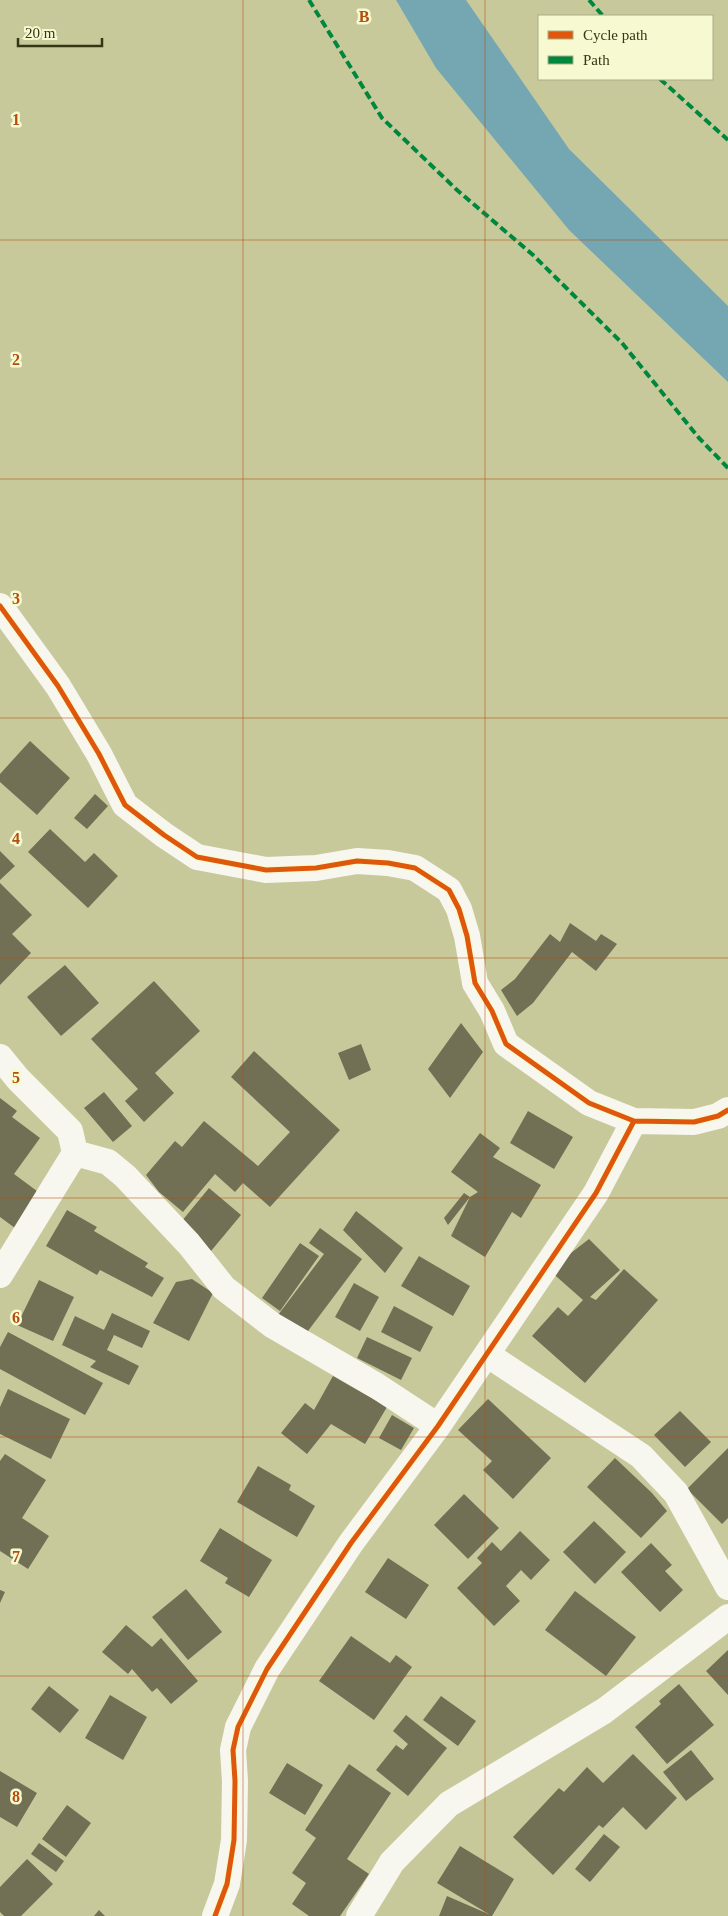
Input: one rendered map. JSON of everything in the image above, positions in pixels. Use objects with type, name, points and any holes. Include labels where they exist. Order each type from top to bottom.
[{"type":"street","points":[[0,606],[58,686],[99,754],[125,805],[197,857],[266,870],[316,868],[357,861],[388,863],[415,868],[450,890],[459,909],[467,936],[475,983],[492,1010],[506,1044],[589,1103],[634,1122],[694,1122],[718,1116],[728,1110]]},
{"type":"street","points":[[0,1057],[18,1079],[70,1131],[75,1153],[0,1275]]},
{"type":"street","points":[[215,1916],[227,1884],[234,1840],[235,1781],[233,1750],[238,1727],[267,1669],[351,1543],[488,1355],[596,1193],[634,1122]]},
{"type":"street","points":[[75,1153],[108,1162],[126,1176],[189,1244],[224,1288],[272,1325],[377,1386],[438,1426]]},
{"type":"street","points":[[488,1355],[646,1461],[676,1493],[728,1587]]},
{"type":"street","points":[[359,1916],[392,1862],[449,1804],[604,1710],[728,1617]]},
{"type":"water","points":[[396,0],[466,0],[569,149],[728,306],[728,382],[569,230],[436,68]]},
{"type":"building","points":[[30,741],[70,778],[37,815],[0,782],[0,774]]},
{"type":"building","points":[[95,794],[108,806],[87,829],[74,818]]},
{"type":"building","points":[[50,829],[85,862],[94,853],[118,876],[88,908],[28,852]]},
{"type":"building","points":[[0,851],[15,866],[0,880]]},
{"type":"building","points":[[0,883],[32,915],[12,934],[31,953],[0,985]]},
{"type":"building","points":[[570,923],[596,941],[601,934],[617,944],[596,971],[572,952],[533,1003],[517,1016],[501,990],[515,979],[550,934],[560,942]]},
{"type":"building","points":[[65,965],[99,1003],[61,1036],[27,997]]},
{"type":"building","points":[[154,981],[200,1031],[155,1073],[174,1093],[144,1122],[125,1101],[138,1089],[91,1039]]},
{"type":"building","points":[[461,1023],[483,1052],[450,1098],[428,1069]]},
{"type":"building","points":[[361,1044],[371,1070],[349,1080],[338,1053]]},
{"type":"building","points":[[254,1051],[340,1130],[270,1207],[243,1183],[235,1192],[215,1174],[183,1212],[159,1192],[146,1175],[175,1141],[182,1147],[204,1121],[258,1166],[290,1132],[231,1077]]},
{"type":"building","points":[[104,1092],[132,1126],[113,1142],[84,1108]]},
{"type":"building","points":[[0,1098],[17,1111],[12,1117],[40,1138],[14,1174],[41,1194],[15,1228],[0,1217]]},
{"type":"building","points":[[528,1111],[573,1137],[554,1169],[510,1143]]},
{"type":"building","points":[[480,1133],[500,1148],[493,1157],[541,1185],[521,1218],[512,1212],[485,1257],[451,1236],[470,1197],[478,1192],[451,1172]]},
{"type":"building","points":[[209,1188],[241,1215],[211,1251],[181,1222]]},
{"type":"building","points":[[464,1193],[470,1197],[448,1225],[444,1218]]},
{"type":"building","points":[[67,1210],[97,1227],[94,1231],[148,1263],[145,1267],[164,1278],[152,1297],[100,1270],[97,1275],[46,1246]]},
{"type":"building","points":[[356,1211],[403,1248],[385,1273],[343,1230]]},
{"type":"building","points":[[320,1228],[362,1259],[305,1335],[278,1315],[324,1254],[309,1243]]},
{"type":"building","points":[[589,1239],[620,1270],[590,1297],[596,1300],[624,1269],[658,1300],[585,1383],[532,1336],[558,1307],[568,1316],[583,1300],[549,1270]]},
{"type":"building","points":[[300,1243],[319,1256],[280,1311],[262,1298]]},
{"type":"building","points":[[419,1256],[470,1286],[453,1316],[401,1286]]},
{"type":"building","points":[[192,1279],[213,1293],[189,1341],[153,1323],[176,1282]]},
{"type":"building","points":[[39,1280],[74,1297],[53,1341],[17,1325]]},
{"type":"building","points":[[354,1283],[379,1297],[360,1331],[335,1317]]},
{"type":"building","points":[[394,1306],[433,1327],[420,1352],[381,1332]]},
{"type":"building","points":[[112,1313],[150,1331],[142,1348],[114,1335],[107,1350],[139,1366],[129,1385],[90,1367],[96,1361],[62,1345],[75,1316],[104,1330]]},
{"type":"building","points":[[8,1332],[103,1383],[85,1415],[0,1369],[0,1347]]},
{"type":"building","points":[[367,1337],[412,1358],[401,1380],[357,1358]]},
{"type":"building","points":[[333,1376],[387,1407],[365,1444],[331,1424],[307,1454],[281,1433],[305,1403],[314,1410]]},
{"type":"building","points":[[8,1389],[70,1419],[51,1459],[0,1434],[0,1407]]},
{"type":"building","points":[[488,1399],[551,1458],[513,1499],[483,1470],[492,1461],[458,1430]]},
{"type":"building","points":[[680,1411],[711,1442],[685,1467],[654,1435]]},
{"type":"building","points":[[392,1415],[414,1428],[401,1450],[379,1438]]},
{"type":"building","points":[[728,1448],[728,1518],[722,1524],[687,1489]]},
{"type":"building","points":[[5,1454],[46,1480],[22,1518],[49,1536],[28,1569],[0,1551],[0,1461]]},
{"type":"building","points":[[615,1458],[652,1493],[667,1511],[641,1538],[587,1487]]},
{"type":"building","points":[[258,1466],[291,1485],[289,1490],[315,1506],[297,1537],[237,1502]]},
{"type":"building","points":[[464,1494],[499,1528],[468,1559],[434,1525]]},
{"type":"building","points":[[594,1521],[626,1552],[595,1584],[563,1552]]},
{"type":"building","points":[[220,1528],[272,1560],[249,1597],[225,1583],[228,1578],[200,1561]]},
{"type":"building","points":[[520,1531],[550,1560],[531,1580],[521,1570],[506,1586],[520,1601],[494,1626],[457,1588],[482,1563],[477,1558],[492,1542],[501,1551]]},
{"type":"building","points":[[651,1543],[672,1565],[665,1571],[683,1590],[660,1612],[621,1572]]},
{"type":"building","points":[[388,1558],[429,1585],[406,1619],[365,1592]]},
{"type":"building","points":[[186,1589],[222,1632],[188,1660],[152,1617]]},
{"type":"building","points":[[0,1590],[5,1592],[0,1603]]},
{"type":"building","points":[[575,1591],[636,1637],[606,1676],[545,1630]]},
{"type":"building","points":[[126,1625],[152,1647],[161,1638],[198,1681],[171,1704],[157,1688],[152,1692],[132,1669],[128,1674],[102,1652]]},
{"type":"building","points":[[351,1636],[390,1663],[396,1655],[412,1667],[374,1720],[319,1681]]},
{"type":"building","points":[[728,1650],[728,1695],[706,1671]]},
{"type":"building","points":[[679,1684],[714,1725],[667,1764],[635,1727],[661,1704],[659,1701]]},
{"type":"building","points":[[49,1686],[79,1710],[60,1733],[31,1709]]},
{"type":"building","points":[[110,1695],[147,1717],[123,1760],[85,1738]]},
{"type":"building","points":[[441,1696],[476,1721],[458,1746],[423,1720]]},
{"type":"building","points":[[406,1715],[447,1748],[408,1796],[376,1770],[396,1745],[403,1750],[408,1744],[393,1731]]},
{"type":"building","points":[[691,1750],[714,1779],[686,1801],[663,1772]]},
{"type":"building","points":[[633,1754],[677,1798],[646,1830],[623,1807],[603,1828],[599,1825],[553,1875],[513,1837],[559,1788],[564,1792],[587,1767],[603,1783]]},
{"type":"building","points":[[287,1763],[323,1785],[305,1815],[269,1793]]},
{"type":"building","points":[[349,1764],[391,1793],[347,1859],[369,1874],[340,1916],[309,1916],[292,1904],[306,1883],[292,1873],[316,1838],[305,1830]]},
{"type":"building","points":[[0,1771],[37,1793],[17,1827],[0,1817]]},
{"type":"building","points":[[67,1805],[91,1823],[66,1857],[42,1839]]},
{"type":"building","points":[[604,1834],[620,1847],[590,1882],[575,1869]]},
{"type":"building","points":[[39,1843],[64,1861],[56,1872],[31,1854]]},
{"type":"building","points":[[460,1846],[514,1879],[492,1916],[437,1883]]},
{"type":"building","points":[[27,1859],[53,1884],[21,1916],[4,1916],[0,1912],[0,1887]]},
{"type":"building","points":[[447,1896],[493,1916],[439,1916]]},
{"type":"building","points":[[99,1910],[105,1916],[94,1916]]},
{"type":"marked path","points":[[309,0],[382,118],[457,190],[533,255],[622,343],[699,438],[728,468]]},
{"type":"marked path","points":[[589,0],[602,15]]},
{"type":"marked path","points":[[661,80],[728,140]]},
{"type":"cycle path","points":[[0,606],[58,686],[99,754],[125,805],[164,835],[197,857],[266,870],[316,868],[357,861],[388,863],[415,868],[449,890],[459,909],[467,936],[475,983],[492,1011],[506,1044],[589,1103],[634,1121],[694,1122],[718,1116],[728,1110]]},
{"type":"cycle path","points":[[215,1916],[227,1884],[234,1840],[235,1781],[233,1750],[238,1727],[267,1669],[351,1543],[438,1426],[596,1193],[634,1121]]}]
